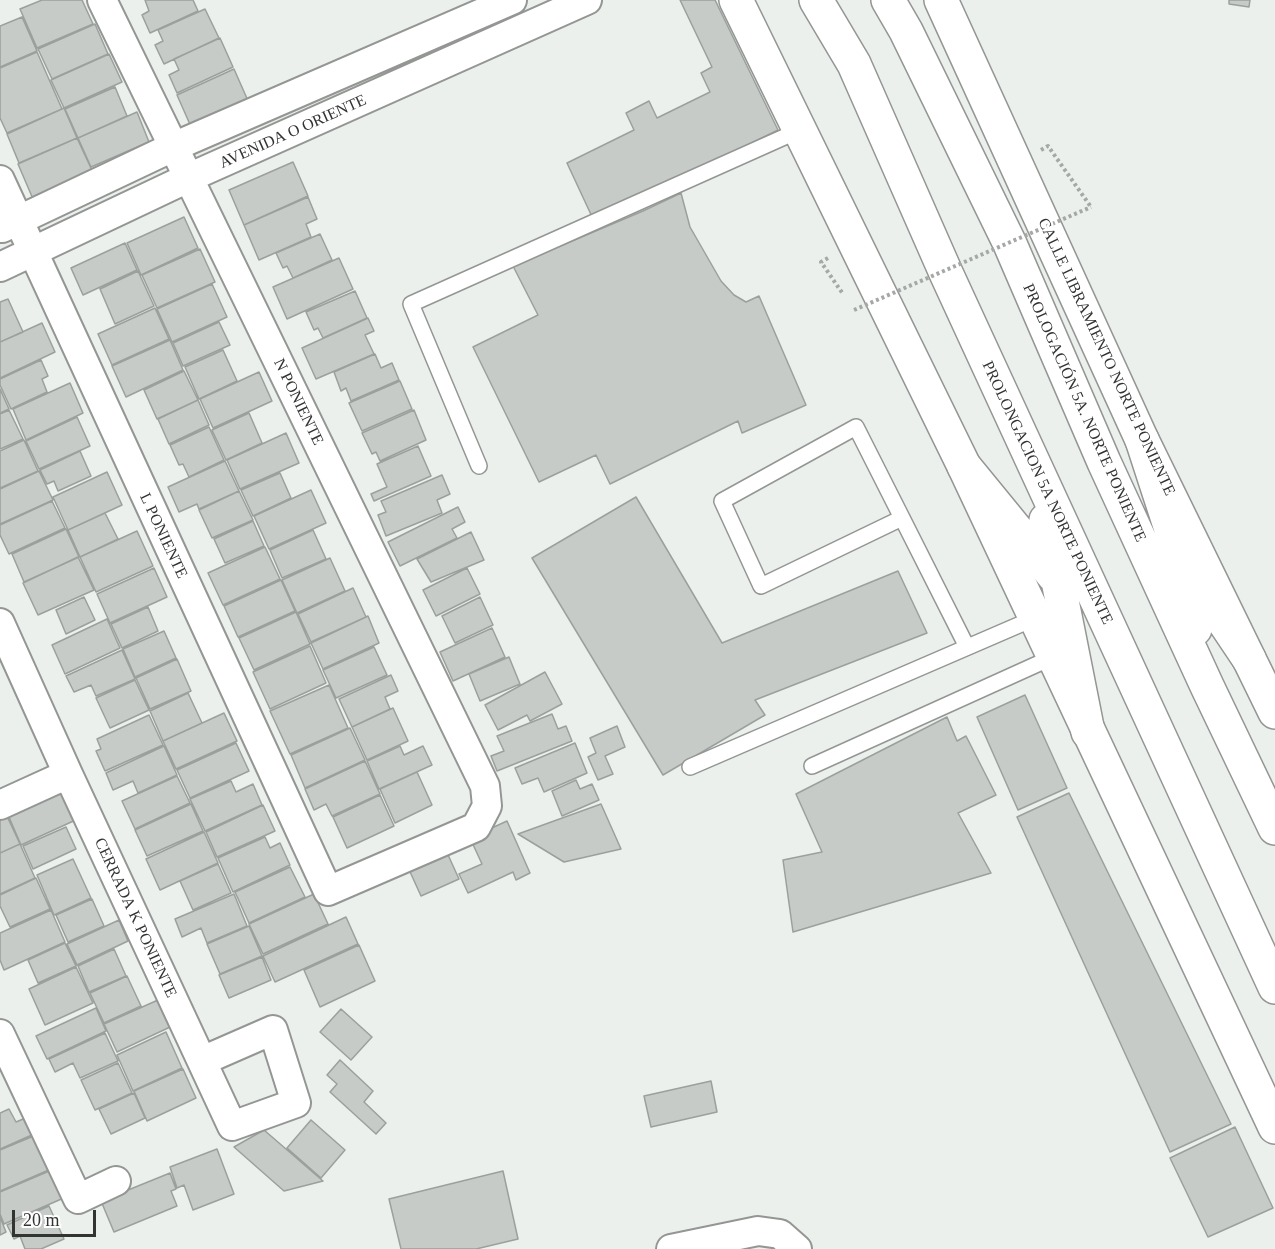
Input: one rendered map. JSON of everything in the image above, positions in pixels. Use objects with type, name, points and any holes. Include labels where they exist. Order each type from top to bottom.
[{"type":"main road","points":[[736,0],[964,466],[1275,1127]]},
{"type":"main road","name":"PROLONGACION 5A NORTE PONIENTE","points":[[816,0],[854,64],[1034,466],[1275,987]]},
{"type":"main road","name":"PROLOGACIÓN 5A. NORTE PONIENTE","points":[[888,0],[1010,244],[1104,462],[1275,828]]},
{"type":"main road","name":"CALLE LIBRAMIENTO NORTE PONIENTE","points":[[941,0],[1142,440],[1275,712]]},
{"type":"main road","points":[[1142,440],[1180,557],[1207,686]]},
{"type":"main road","points":[[1104,462],[1180,557],[1249,659]]},
{"type":"main road","points":[[964,466],[1125,663]]},
{"type":"main road","points":[[1034,466],[1088,732]]},
{"type":"street","name":"N PONIENTE","points":[[102,0],[485,786],[487,806],[476,827],[328,891]]},
{"type":"street","name":"AVENIDA O ORIENTE","points":[[9,225],[173,147],[512,0]]},
{"type":"street","name":"AVENIDA O ORIENTE","points":[[0,267],[188,178],[587,0]]},
{"type":"street","name":"L PONIENTE","points":[[0,180],[9,225],[32,252],[328,891]]},
{"type":"street","name":"CERRADA K PONIENTE","points":[[0,623],[202,1061]]},
{"type":"street","points":[[0,805],[68,774]]},
{"type":"street","points":[[0,1034],[78,1199],[116,1181]]},
{"type":"street","points":[[671,1249],[758,1231],[780,1234],[797,1249]]},
{"type":"lane","points":[[479,466],[411,304],[800,130]]},
{"type":"lane","points":[[903,518],[761,586],[722,501],[856,427],[903,518],[967,647]]},
{"type":"lane","points":[[690,766],[1035,618]]},
{"type":"lane","points":[[812,766],[1053,657]]},
{"type":"path","points":[[854,310],[1091,207],[1048,146]]},
{"type":"path","points":[[821,262],[847,300]]},
{"type":"building","points":[[42,0],[82,0],[93,24],[37,48],[20,9]]},
{"type":"building","points":[[145,0],[193,0],[198,11],[150,33],[142,15],[149,11]]},
{"type":"building","points":[[680,0],[715,0],[778,130],[594,221],[567,163],[634,130],[626,113],[649,101],[657,118],[710,92],[701,73],[712,67]]},
{"type":"building","points":[[1229,0],[1250,0],[1249,7],[1229,4]]},
{"type":"building","points":[[205,9],[219,38],[164,64],[155,45],[163,41],[158,30]]},
{"type":"building","points":[[22,17],[37,51],[0,67],[0,26]]},
{"type":"building","points":[[95,24],[108,54],[52,79],[38,49]]},
{"type":"building","points":[[220,38],[233,67],[177,93],[169,75],[179,70],[174,59]]},
{"type":"building","points":[[37,52],[62,109],[7,133],[0,118],[0,68]]},
{"type":"building","points":[[109,54],[122,82],[64,108],[51,80]]},
{"type":"building","points":[[234,69],[249,103],[192,129],[177,95]]},
{"type":"building","points":[[115,87],[127,116],[78,138],[65,109]]},
{"type":"building","points":[[64,108],[77,138],[19,163],[7,134]]},
{"type":"building","points":[[137,112],[149,142],[91,167],[78,138]]},
{"type":"building","points":[[77,138],[96,179],[36,206],[18,164]]},
{"type":"building","points":[[293,162],[308,196],[244,225],[229,190]]},
{"type":"building","points":[[681,193],[690,227],[721,281],[734,295],[746,302],[759,296],[806,405],[742,433],[738,421],[610,484],[596,455],[539,482],[473,347],[538,315],[513,266]]},
{"type":"building","points":[[308,197],[317,219],[306,224],[311,237],[259,260],[244,225]]},
{"type":"building","points":[[184,217],[198,248],[141,275],[127,243]]},
{"type":"building","points":[[320,234],[332,260],[293,278],[287,266],[283,268],[276,253]]},
{"type":"building","points":[[125,243],[137,270],[83,295],[71,268]]},
{"type":"building","points":[[200,249],[215,282],[157,308],[142,275]]},
{"type":"building","points":[[339,258],[353,289],[287,319],[273,287]]},
{"type":"building","points":[[138,271],[154,306],[115,324],[100,289]]},
{"type":"building","points":[[212,284],[227,317],[172,342],[157,309]]},
{"type":"building","points":[[355,291],[367,318],[323,338],[318,328],[314,330],[306,312]]},
{"type":"building","points":[[8,299],[23,332],[0,342],[0,302]]},
{"type":"building","points":[[155,308],[169,339],[112,365],[98,334]]},
{"type":"building","points":[[368,318],[374,331],[365,335],[374,354],[316,379],[302,348]]},
{"type":"building","points":[[219,322],[230,345],[183,366],[173,343]]},
{"type":"building","points":[[42,323],[55,352],[0,378],[0,342]]},
{"type":"building","points":[[170,340],[183,370],[126,397],[112,366]]},
{"type":"building","points":[[223,350],[237,381],[199,399],[185,367]]},
{"type":"building","points":[[375,354],[381,368],[392,363],[399,380],[351,401],[346,388],[341,391],[334,372]]},
{"type":"building","points":[[41,360],[48,376],[42,379],[47,392],[11,409],[0,385],[0,379]]},
{"type":"building","points":[[184,371],[198,400],[157,419],[144,390]]},
{"type":"building","points":[[259,372],[272,401],[213,428],[200,399]]},
{"type":"building","points":[[400,381],[412,409],[362,431],[349,403]]},
{"type":"building","points":[[70,383],[83,413],[26,440],[13,409]]},
{"type":"building","points":[[0,389],[9,409],[0,413]]},
{"type":"building","points":[[198,400],[209,425],[169,444],[158,419]]},
{"type":"building","points":[[9,410],[23,439],[0,449],[0,414]]},
{"type":"building","points":[[414,410],[426,440],[380,461],[376,452],[372,454],[362,433]]},
{"type":"building","points":[[249,413],[262,443],[226,460],[212,430]]},
{"type":"building","points":[[77,417],[90,446],[39,469],[26,441]]},
{"type":"building","points":[[209,427],[224,460],[189,477],[183,464],[179,465],[170,445]]},
{"type":"building","points":[[286,433],[299,463],[240,489],[227,460]]},
{"type":"building","points":[[24,440],[38,471],[0,488],[0,451]]},
{"type":"building","points":[[418,446],[431,476],[374,501],[371,494],[387,487],[377,464]]},
{"type":"building","points":[[80,451],[91,476],[58,491],[54,481],[47,484],[40,470]]},
{"type":"building","points":[[225,461],[239,491],[199,509],[197,504],[179,512],[168,487]]},
{"type":"building","points":[[39,471],[53,500],[0,524],[0,489]]},
{"type":"building","points":[[107,472],[122,505],[68,530],[53,497]]},
{"type":"building","points":[[280,473],[291,498],[253,516],[241,490]]},
{"type":"building","points":[[442,475],[450,494],[437,500],[442,513],[386,536],[378,515],[386,512],[381,501]]},
{"type":"building","points":[[311,490],[326,523],[269,549],[254,516]]},
{"type":"building","points":[[239,491],[253,520],[212,538],[199,510]]},
{"type":"building","points":[[636,497],[722,643],[898,571],[927,633],[755,700],[765,715],[663,775],[532,558]]},
{"type":"building","points":[[52,501],[65,528],[9,554],[0,535],[0,525]]},
{"type":"building","points":[[458,507],[465,522],[452,529],[457,538],[400,566],[388,542]]},
{"type":"building","points":[[105,513],[118,539],[80,557],[68,530]]},
{"type":"building","points":[[253,521],[264,546],[225,563],[214,539]]},
{"type":"building","points":[[66,529],[79,557],[24,582],[12,554]]},
{"type":"building","points":[[313,530],[326,559],[282,578],[270,550]]},
{"type":"building","points":[[137,531],[153,566],[96,592],[80,557]]},
{"type":"building","points":[[471,532],[484,560],[431,582],[417,559]]},
{"type":"building","points":[[265,547],[280,579],[223,605],[208,573]]},
{"type":"building","points":[[78,557],[94,590],[38,615],[23,583]]},
{"type":"building","points":[[330,558],[345,591],[297,613],[282,580]]},
{"type":"building","points":[[154,568],[167,597],[110,623],[97,594]]},
{"type":"building","points":[[467,568],[480,594],[436,616],[423,590]]},
{"type":"building","points":[[281,580],[295,611],[238,637],[224,606]]},
{"type":"building","points":[[353,588],[366,617],[311,642],[298,614]]},
{"type":"building","points":[[84,597],[95,620],[66,634],[56,610]]},
{"type":"building","points":[[480,597],[493,625],[455,643],[442,616]]},
{"type":"building","points":[[148,607],[158,631],[122,648],[111,624]]},
{"type":"building","points":[[296,612],[310,644],[254,670],[239,638]]},
{"type":"building","points":[[368,616],[379,643],[323,669],[311,643]]},
{"type":"building","points":[[107,619],[120,648],[65,674],[52,645]]},
{"type":"building","points":[[492,628],[505,657],[453,681],[440,652]]},
{"type":"building","points":[[164,631],[176,658],[135,677],[123,649]]},
{"type":"building","points":[[310,646],[326,683],[270,709],[253,672]]},
{"type":"building","points":[[374,647],[387,675],[336,698],[323,670]]},
{"type":"building","points":[[122,650],[135,679],[96,696],[91,685],[74,692],[66,676]]},
{"type":"building","points":[[509,657],[520,684],[480,701],[469,674]]},
{"type":"building","points":[[177,659],[191,691],[150,709],[136,678]]},
{"type":"building","points":[[545,672],[562,704],[530,721],[527,715],[498,730],[485,705]]},
{"type":"building","points":[[391,675],[398,691],[385,697],[390,709],[352,727],[339,699]]},
{"type":"building","points":[[135,680],[149,710],[110,728],[96,698]]},
{"type":"building","points":[[329,685],[348,728],[290,754],[270,711]]},
{"type":"building","points":[[188,693],[202,723],[163,741],[150,711]]},
{"type":"building","points":[[1025,695],[1067,788],[1018,810],[977,717]]},
{"type":"building","points":[[393,708],[408,741],[367,760],[352,727]]},
{"type":"building","points":[[224,713],[237,741],[176,769],[163,741]]},
{"type":"building","points":[[552,714],[558,729],[566,726],[572,741],[497,771],[491,756],[504,751],[497,736]]},
{"type":"building","points":[[149,715],[163,745],[105,771],[96,751],[101,749],[97,739]]},
{"type":"building","points":[[947,717],[957,741],[966,736],[996,795],[958,813],[991,873],[793,932],[783,860],[822,852],[796,794]]},
{"type":"building","points":[[617,726],[625,747],[605,756],[613,774],[598,780],[588,757],[596,753],[590,738]]},
{"type":"building","points":[[350,728],[365,760],[305,788],[291,755]]},
{"type":"building","points":[[236,743],[249,771],[190,798],[177,770]]},
{"type":"building","points":[[575,743],[587,773],[544,792],[538,778],[522,784],[515,768]]},
{"type":"building","points":[[164,746],[177,775],[138,793],[133,781],[113,790],[106,773]]},
{"type":"building","points":[[400,746],[404,755],[423,746],[432,765],[379,789],[367,761]]},
{"type":"building","points":[[365,761],[380,794],[332,816],[326,804],[314,810],[305,789]]},
{"type":"building","points":[[417,772],[432,805],[395,823],[380,789]]},
{"type":"building","points":[[177,776],[190,803],[135,829],[122,801]]},
{"type":"building","points":[[576,780],[580,789],[592,784],[599,800],[562,816],[552,791]]},
{"type":"building","points":[[231,781],[236,792],[253,784],[262,805],[205,831],[190,799]]},
{"type":"building","points":[[64,782],[80,818],[21,845],[6,810]]},
{"type":"building","points":[[1069,793],[1231,1124],[1170,1152],[1017,817]]},
{"type":"building","points":[[380,795],[394,826],[347,848],[333,817]]},
{"type":"building","points":[[191,804],[203,831],[147,856],[135,830]]},
{"type":"building","points":[[601,804],[621,849],[564,862],[518,834]]},
{"type":"building","points":[[263,805],[275,831],[217,857],[206,832]]},
{"type":"building","points":[[5,812],[20,844],[0,853],[0,815]]},
{"type":"building","points":[[507,821],[530,873],[516,880],[513,872],[468,893],[459,874],[482,864],[470,838]]},
{"type":"building","points":[[66,827],[76,849],[33,869],[23,846]]},
{"type":"building","points":[[204,832],[218,863],[160,890],[146,859]]},
{"type":"building","points":[[265,837],[270,848],[280,843],[290,865],[233,892],[218,858]]},
{"type":"building","points":[[20,844],[35,878],[0,894],[0,853]]},
{"type":"building","points":[[444,846],[459,879],[421,896],[406,863]]},
{"type":"building","points":[[73,859],[91,898],[54,915],[37,875]]},
{"type":"building","points":[[218,864],[231,893],[193,910],[180,881]]},
{"type":"building","points":[[290,867],[305,897],[249,923],[235,892]]},
{"type":"building","points":[[36,878],[50,909],[10,927],[0,906],[0,895]]},
{"type":"building","points":[[234,894],[247,926],[207,943],[201,928],[182,937],[175,919]]},
{"type":"building","points":[[314,894],[328,924],[263,954],[249,924]]},
{"type":"building","points":[[92,899],[104,926],[68,942],[56,915]]},
{"type":"building","points":[[51,910],[65,942],[4,970],[0,960],[0,933]]},
{"type":"building","points":[[346,917],[358,944],[275,982],[263,956]]},
{"type":"building","points":[[119,920],[128,941],[77,965],[67,944]]},
{"type":"building","points":[[249,926],[262,956],[220,974],[207,944]]},
{"type":"building","points":[[65,943],[76,966],[38,983],[28,960]]},
{"type":"building","points":[[359,945],[375,981],[320,1007],[304,970]]},
{"type":"building","points":[[114,949],[126,976],[89,992],[78,966]]},
{"type":"building","points":[[262,957],[271,980],[229,998],[219,975]]},
{"type":"building","points":[[76,967],[93,1003],[45,1025],[29,989]]},
{"type":"building","points":[[127,976],[141,1006],[104,1023],[90,993]]},
{"type":"building","points":[[158,1000],[170,1027],[117,1052],[104,1024]]},
{"type":"building","points":[[96,1008],[106,1031],[47,1059],[36,1036]]},
{"type":"building","points":[[341,1009],[372,1037],[351,1060],[320,1032]]},
{"type":"building","points":[[166,1032],[182,1068],[133,1091],[117,1055]]},
{"type":"building","points":[[105,1033],[118,1061],[80,1078],[73,1063],[55,1072],[49,1059]]},
{"type":"building","points":[[340,1060],[373,1091],[364,1102],[386,1123],[376,1134],[330,1092],[337,1084],[327,1075]]},
{"type":"building","points":[[118,1063],[132,1093],[95,1110],[81,1080]]},
{"type":"building","points":[[183,1069],[196,1098],[147,1121],[134,1091]]},
{"type":"building","points":[[711,1081],[717,1112],[651,1127],[644,1096]]},
{"type":"building","points":[[134,1093],[145,1118],[111,1134],[99,1109]]},
{"type":"building","points":[[9,1109],[16,1122],[28,1117],[34,1134],[0,1149],[0,1113]]},
{"type":"building","points":[[311,1120],[345,1150],[321,1178],[287,1148]]},
{"type":"building","points":[[1235,1127],[1273,1208],[1208,1237],[1170,1158]]},
{"type":"building","points":[[264,1130],[323,1181],[284,1191],[234,1147]]},
{"type":"building","points":[[36,1135],[51,1169],[0,1191],[0,1150]]},
{"type":"building","points":[[217,1149],[234,1194],[193,1210],[184,1185],[177,1188],[170,1167]]},
{"type":"building","points":[[54,1169],[66,1197],[4,1224],[0,1214],[0,1192]]},
{"type":"building","points":[[503,1171],[518,1239],[476,1249],[401,1249],[389,1199]]},
{"type":"building","points":[[170,1173],[176,1189],[171,1191],[177,1206],[114,1232],[101,1201]]},
{"type":"building","points":[[49,1206],[64,1239],[41,1249],[25,1249],[20,1236],[14,1239],[7,1225]]},
{"type":"building","points":[[0,1217],[6,1232],[0,1235]]}]
